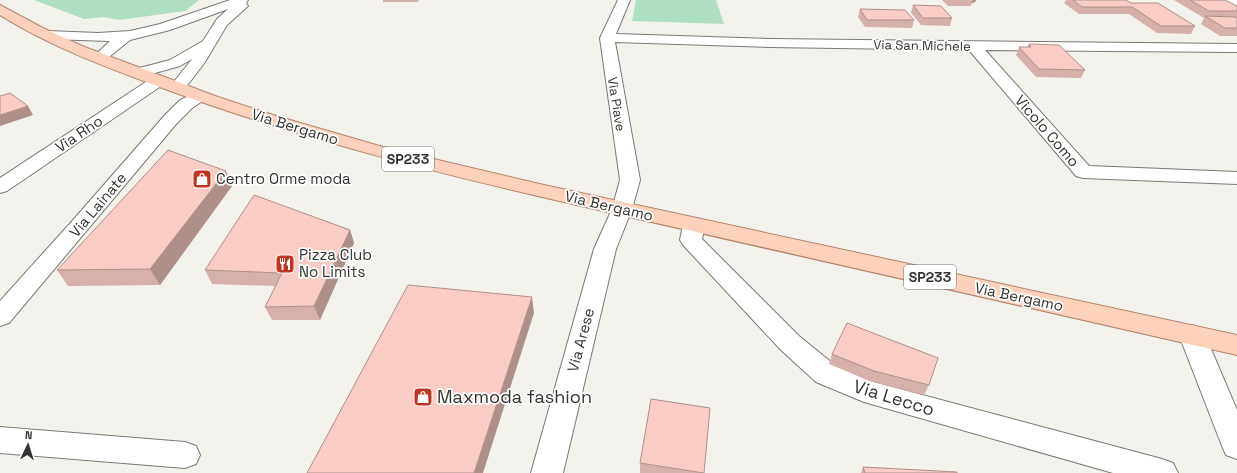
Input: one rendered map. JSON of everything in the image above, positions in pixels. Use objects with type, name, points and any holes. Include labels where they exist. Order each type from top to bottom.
[{"type":"main road","name":"Via Bergamo","points":[[0,9],[48,35],[99,58],[198,97],[274,122],[360,146],[516,186],[1237,346]]},
{"type":"street","points":[[99,58],[125,37],[182,21],[242,0]]},
{"type":"street","points":[[177,88],[200,58],[219,25],[230,14],[253,0]]},
{"type":"street","points":[[607,38],[624,0]]},
{"type":"street","points":[[1230,0],[1237,2]]},
{"type":"street","points":[[182,21],[200,19],[215,21],[219,25]]},
{"type":"street","points":[[119,66],[118,64],[127,47],[147,34],[165,26]]},
{"type":"street","points":[[48,35],[86,38],[112,38],[139,33]]},
{"type":"street","name":"Via San Michele","points":[[607,38],[778,43],[1236,48]]},
{"type":"street","name":"Via Piave","points":[[607,38],[630,180],[622,209]]},
{"type":"street","points":[[137,73],[175,62],[207,44]]},
{"type":"street","name":"Vicolo Como","points":[[973,46],[1083,172],[1237,178]]},
{"type":"street","name":"Via Rho","points":[[0,187],[158,81]]},
{"type":"street","name":"Via Lainate","points":[[0,316],[73,235],[171,119],[186,104],[198,97]]},
{"type":"street","name":"Via Arese","points":[[546,473],[605,248],[622,209]]},
{"type":"street","name":"Via Lecco","points":[[694,225],[691,240],[790,343],[826,374],[864,391],[1162,473]]},
{"type":"street","points":[[1192,335],[1237,446]]},
{"type":"street","points":[[0,440],[185,455]]},
{"type":"green space","points":[[34,0],[199,0],[185,11],[119,20],[104,17],[84,19]]},
{"type":"green space","points":[[636,0],[716,0],[724,24],[632,21]]},
{"type":"building","points":[[1073,0],[1126,0],[1131,3],[1158,3],[1195,26],[1161,26],[1132,7],[1082,7]]},
{"type":"building","points":[[1190,0],[1225,0],[1237,6],[1237,11],[1209,11]]},
{"type":"building","points":[[913,5],[941,6],[952,18],[923,18]]},
{"type":"building","points":[[860,9],[905,10],[914,20],[867,20]]},
{"type":"building","points":[[1205,16],[1237,18],[1237,28],[1225,28]]},
{"type":"building","points":[[1029,44],[1059,45],[1085,70],[1039,69],[1019,47],[1031,47]]},
{"type":"building","points":[[10,93],[28,106],[0,115],[0,96]]},
{"type":"building","points":[[168,150],[226,171],[150,269],[57,270]]},
{"type":"building","name":"Pizza Club No Limits","points":[[254,195],[350,230],[314,306],[265,307],[282,273],[205,270]]},
{"type":"building","points":[[408,285],[532,297],[474,473],[307,473]]},
{"type":"building","points":[[847,323],[938,358],[929,385],[874,371],[832,354]]},
{"type":"building","points":[[651,399],[710,408],[704,473],[640,463]]},
{"type":"building","points":[[863,467],[957,472],[957,473],[865,473]]},
{"type":"place","name":"Centro Orme moda","points":[[202,179]]},
{"type":"place","name":"Pizza Club No Limits","points":[[285,264]]},
{"type":"place","name":"Maxmoda fashion","points":[[423,397]]}]
